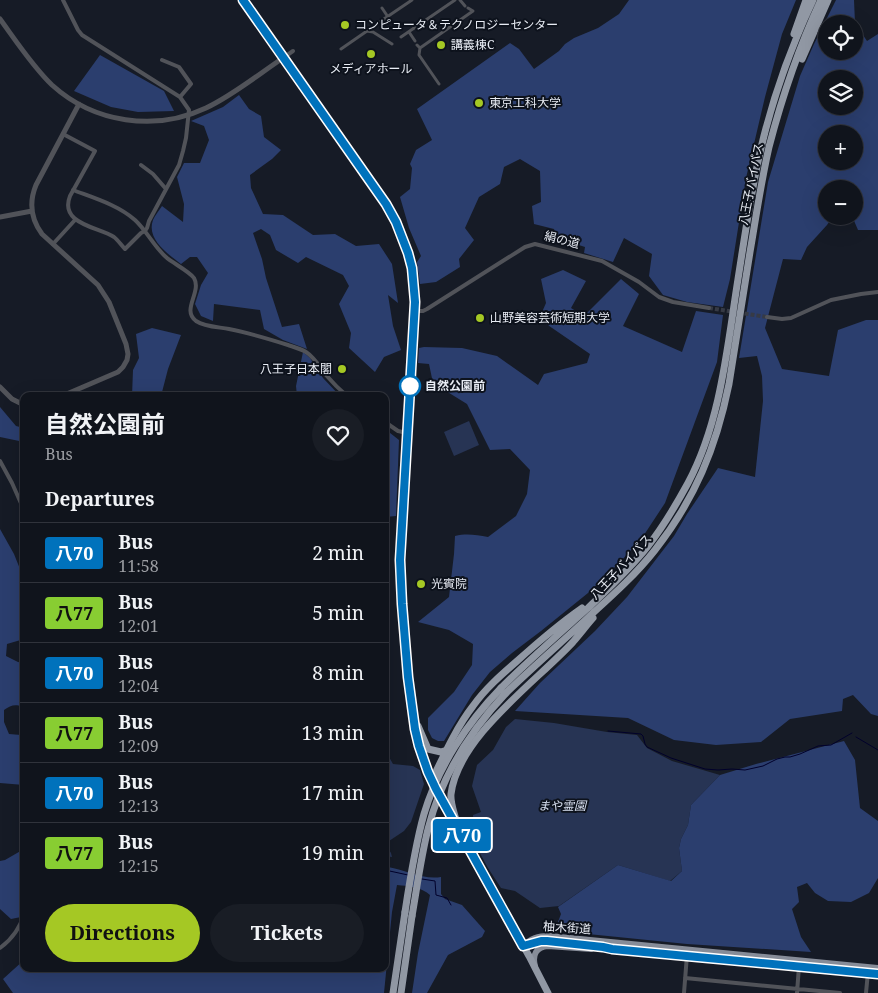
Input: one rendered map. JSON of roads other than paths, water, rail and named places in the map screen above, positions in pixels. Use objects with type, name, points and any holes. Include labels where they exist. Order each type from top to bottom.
[{"type":"highway","points":[[243,0],[386,204],[402,236],[412,268],[415,310],[400,573],[412,715],[419,746],[436,789],[535,966],[548,993]]},
{"type":"highway","points":[[785,71],[791,44],[806,0]]},
{"type":"highway","name":"八王子バイパス","points":[[401,993],[412,916],[432,814],[464,746],[504,691],[611,587],[648,547],[675,506],[700,457],[710,430],[721,382],[756,170],[768,122],[785,71],[813,0]]},
{"type":"highway","name":"八王子バイパス","points":[[393,993],[417,842],[432,793],[440,774],[458,742],[479,712],[609,599],[648,558],[668,532],[695,487],[712,448],[724,409],[729,384],[761,186],[769,148],[800,52],[822,0]]},
{"type":"highway","points":[[781,106],[828,0]]},
{"type":"highway","points":[[432,780],[472,706],[495,681],[533,646],[611,587]]},
{"type":"highway","points":[[436,789],[450,785],[480,736],[519,693],[573,642],[609,599]]},
{"type":"highway","points":[[412,715],[428,749],[436,752],[447,750]]},
{"type":"highway","points":[[456,776],[451,794],[451,803],[458,829]]},
{"type":"main road","name":"柚木街道","points":[[523,946],[533,938],[549,936],[799,966],[868,970],[878,968]]},
{"type":"main road","name":"柚木街道","points":[[523,946],[543,941],[868,970],[878,974]]},
{"type":"main road","points":[[535,966],[534,955],[541,947],[588,950],[610,948]]},
{"type":"street","points":[[63,0],[78,30],[87,40],[166,87],[180,97],[189,110],[186,138],[179,165],[147,228],[125,249],[114,238],[75,220],[68,206],[68,200],[95,151],[63,134]]},
{"type":"street","points":[[378,23],[412,0]]},
{"type":"street","points":[[401,37],[455,0]]},
{"type":"street","points":[[439,84],[419,56],[418,46],[473,11],[460,0]]},
{"type":"street","points":[[382,8],[387,16]]},
{"type":"street","points":[[0,19],[47,80],[61,93],[101,114],[129,121],[157,122],[189,115],[207,108],[293,51]]},
{"type":"street","points":[[341,49],[367,31],[373,32],[392,44]]},
{"type":"street","points":[[409,32],[414,41]]},
{"type":"street","points":[[162,60],[179,67],[191,84],[180,97]]},
{"type":"street","points":[[71,392],[118,372],[125,364],[128,354],[123,336],[98,285],[39,230],[32,211],[34,190],[79,104]]},
{"type":"street","points":[[141,165],[153,174],[166,189]]},
{"type":"street","points":[[73,190],[120,210],[134,220],[166,258],[195,279],[195,290],[190,310],[193,318],[197,321],[208,326],[251,334],[306,351],[343,392]]},
{"type":"street","points":[[0,217],[32,211]]},
{"type":"street","points":[[53,244],[75,220]]},
{"type":"street","name":"絹の道","points":[[415,310],[427,309],[524,247],[535,244],[602,260],[639,282],[659,297],[709,308]]},
{"type":"street","points":[[767,316],[782,319],[791,318],[830,300],[878,292]]},
{"type":"street","points":[[0,387],[12,399],[20,402]]},
{"type":"street","points":[[389,425],[398,431],[407,433]]},
{"type":"street","points":[[0,461],[20,501]]},
{"type":"street","points":[[0,948],[12,937],[20,923]]},
{"type":"street","points":[[684,993],[688,953]]},
{"type":"street","points":[[797,991],[799,966]]},
{"type":"street","points":[[866,993],[868,970]]},
{"type":"street","points":[[685,978],[797,991],[840,993]]},
{"type":"waterway","points":[[608,731],[641,734],[647,747],[671,758],[705,769],[718,770],[745,770],[763,766],[777,759],[800,754],[818,746],[831,745],[852,733]]},
{"type":"waterway","points":[[856,737],[878,750]]},
{"type":"waterway","points":[[389,871],[408,875]]},
{"type":"waterway","points":[[422,879],[435,881],[436,895],[447,898],[451,905]]},
{"type":"tunnel","points":[[709,308],[767,317]]},
{"type":"place","name":"コンピュータ＆テクノロジーセンター","points":[[345,25]]},
{"type":"place","name":"講義棟C","points":[[441,45]]},
{"type":"place","name":"メディアホール","points":[[371,54]]},
{"type":"place","name":"東京工科大学","points":[[479,103]]},
{"type":"place","name":"山野美容芸術短期大学","points":[[480,318]]},
{"type":"place","name":"八王子日本閣","points":[[342,369]]},
{"type":"place","name":"自然公園前","points":[[410,386]]},
{"type":"place","name":"光賓院","points":[[421,584]]},
{"type":"park label","name":"まや霊園","points":[[562,806]]}]
